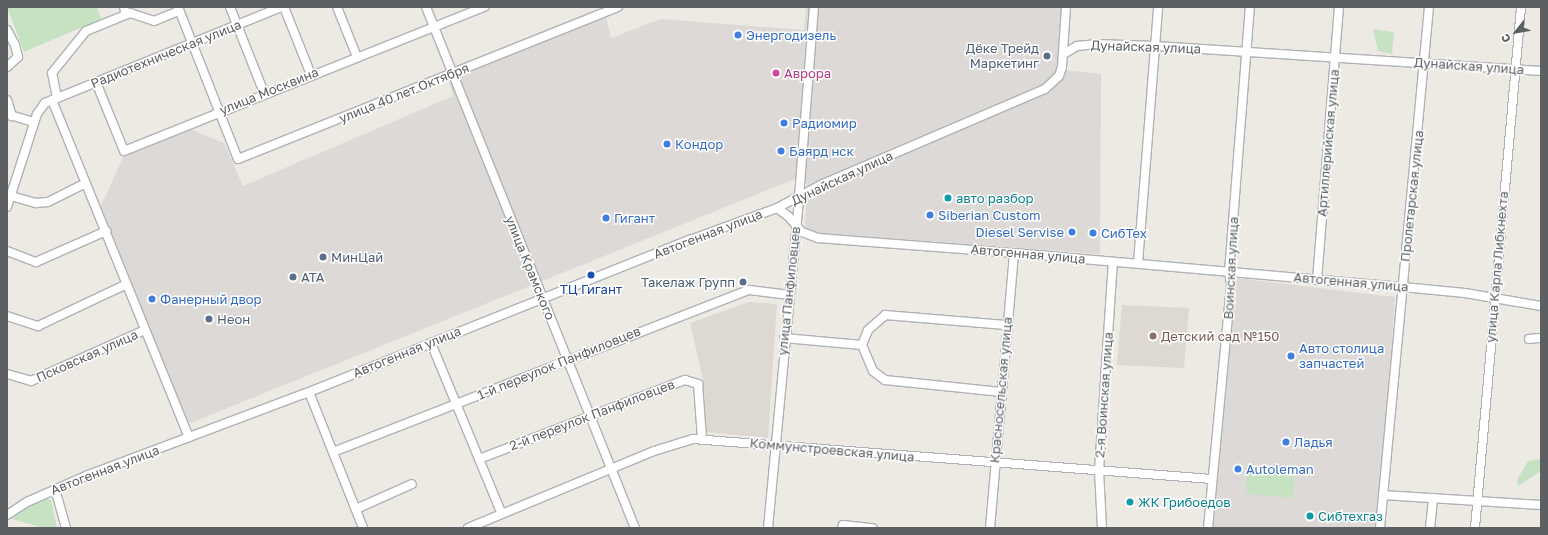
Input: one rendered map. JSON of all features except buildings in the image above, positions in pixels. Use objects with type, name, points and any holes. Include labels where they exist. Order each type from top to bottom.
[{"type":"street","points":[[230,7],[264,93]]},
{"type":"street","name":"Радиотехническая улица","points":[[55,99],[280,7]]},
{"type":"street","points":[[284,7],[311,75]]},
{"type":"street","points":[[337,7],[357,57]]},
{"type":"street","name":"улица Крамского","points":[[426,7],[635,528]]},
{"type":"street","name":"улица Москвина","points":[[96,82],[124,151],[264,93],[484,7]]},
{"type":"street","name":"улица 40 лет Октября","points":[[219,111],[238,159],[618,7]]},
{"type":"street","name":"улица Панфиловцев","points":[[768,528],[788,295],[799,196],[814,7]]},
{"type":"street","points":[[1065,53],[1066,7]]},
{"type":"street","points":[[1138,263],[1158,7]]},
{"type":"street","name":"Воинская улица","points":[[1208,528],[1232,284],[1229,272],[1250,7]]},
{"type":"street","name":"Артиллерийская улица","points":[[1316,280],[1339,7]]},
{"type":"street","name":"Пролетарская улица","points":[[1380,528],[1429,7]]},
{"type":"street","name":"улица Карла Либкнехта","points":[[1475,528],[1521,7]]},
{"type":"street","points":[[189,437],[86,183],[55,99],[52,73],[55,67],[65,59],[86,31],[125,11],[154,21],[178,9],[219,111]]},
{"type":"street","points":[[7,30],[15,45],[18,57],[7,68]]},
{"type":"street","name":"Дунайская улица","points":[[777,208],[799,196],[1045,89],[1059,76],[1065,53],[1077,46],[1095,44],[1156,46],[1335,56],[1541,71]]},
{"type":"street","points":[[7,207],[34,122],[45,103],[55,99]]},
{"type":"street","points":[[7,100],[10,115],[34,122]]},
{"type":"street","points":[[11,196],[36,202],[48,202],[86,183]]},
{"type":"street","name":"Автогенная улица","points":[[7,515],[27,502],[55,489],[309,392],[543,300],[690,240],[777,208],[802,232],[818,238],[1014,252],[1403,287],[1495,298],[1541,306]]},
{"type":"street","points":[[7,251],[36,262],[106,232]]},
{"type":"street","name":"Красносельская улица","points":[[990,528],[1006,325],[1014,252]]},
{"type":"street","name":"2-я Воинская улица","points":[[1102,528],[1099,470],[1113,262]]},
{"type":"street","points":[[7,316],[38,326],[127,284]]},
{"type":"street","name":"1-й переулок Панфиловцев","points":[[333,452],[566,359],[748,290],[788,295]]},
{"type":"street","points":[[1001,392],[885,380],[873,371],[862,345],[868,330],[885,315],[1006,325]]},
{"type":"street","name":"Псковская улица","points":[[7,374],[31,381],[145,330]]},
{"type":"street","points":[[784,338],[862,345]]},
{"type":"street","points":[[1529,339],[1541,338]]},
{"type":"street","points":[[431,343],[502,514]]},
{"type":"street","name":"2-й переулок Панфиловцев","points":[[479,459],[589,415],[685,380],[691,380],[698,384],[702,402],[702,440]]},
{"type":"street","points":[[309,392],[363,528]]},
{"type":"street","name":"Коммунстроевская улица","points":[[468,528],[612,470],[654,451],[693,439],[774,447],[1212,479]]},
{"type":"street","points":[[356,509],[412,484]]},
{"type":"street","points":[[55,489],[66,528]]},
{"type":"street","points":[[1383,495],[1541,505]]},
{"type":"street","points":[[1430,528],[1433,498]]},
{"type":"street","points":[[842,528],[842,525],[873,528]]},
{"type":"shaded area","points":[[806,7],[1071,7],[1065,70],[1101,74],[1100,254],[819,233],[805,228],[807,184],[803,179],[795,179],[188,424],[101,206],[126,151],[182,126],[224,143],[243,186],[453,96],[446,70],[593,11],[605,12],[611,38],[661,19],[804,30]]},
{"type":"shaded area","points":[[1236,278],[1395,297],[1379,528],[1212,528]]},
{"type":"shaded area","points":[[749,302],[777,304],[768,438],[706,432],[703,379],[690,323]]},
{"type":"shaded area","name":"Детский сад №150","points":[[1122,305],[1189,308],[1184,368],[1117,365]]},
{"type":"green space","points":[[7,7],[97,7],[101,19],[24,52]]},
{"type":"green space","points":[[1373,29],[1394,32],[1392,54],[1378,51]]},
{"type":"green space","points":[[1541,459],[1541,471],[1518,486],[1517,480],[1528,461]]},
{"type":"green space","points":[[1252,470],[1292,474],[1295,479],[1293,496],[1290,498],[1248,494],[1246,491],[1247,474]]},
{"type":"green space","points":[[45,498],[51,500],[57,528],[43,528],[12,519],[29,505]]},
{"type":"place","name":"Энергодизель","points":[[738,35]]},
{"type":"place","name":"Дёке Трейд Маркетинг","points":[[1047,56]]},
{"type":"place","name":"Аврора","points":[[776,73]]},
{"type":"place","name":"Радиомир","points":[[784,123]]},
{"type":"place","name":"Кондор","points":[[667,144]]},
{"type":"place","name":"Баярд нск","points":[[781,151]]},
{"type":"place","name":"авто разбор","points":[[948,198]]},
{"type":"place","name":"Siberian Custom","points":[[930,215]]},
{"type":"place","name":"Гигант","points":[[606,218]]},
{"type":"place","name":"Diesel Servise","points":[[1072,232]]},
{"type":"place","name":"СибТех","points":[[1093,233]]},
{"type":"place","name":"МинЦай","points":[[323,257]]},
{"type":"place","name":"ТЦ Гигант","points":[[591,275]]},
{"type":"place","name":"АТА","points":[[293,277]]},
{"type":"place","name":"Такелаж Групп","points":[[743,282]]},
{"type":"place","name":"Фанерный двор","points":[[152,299]]},
{"type":"place","name":"Неон","points":[[209,319]]},
{"type":"place","name":"Детский сад №150","points":[[1153,336]]},
{"type":"place","name":"Авто столица запчастей","points":[[1291,356]]},
{"type":"place","name":"Ладья","points":[[1286,442]]},
{"type":"place","name":"Autoleman","points":[[1238,469]]},
{"type":"place","name":"ЖК Грибоедов","points":[[1130,502]]},
{"type":"place","name":"Сибтехгаз","points":[[1310,516]]}]
